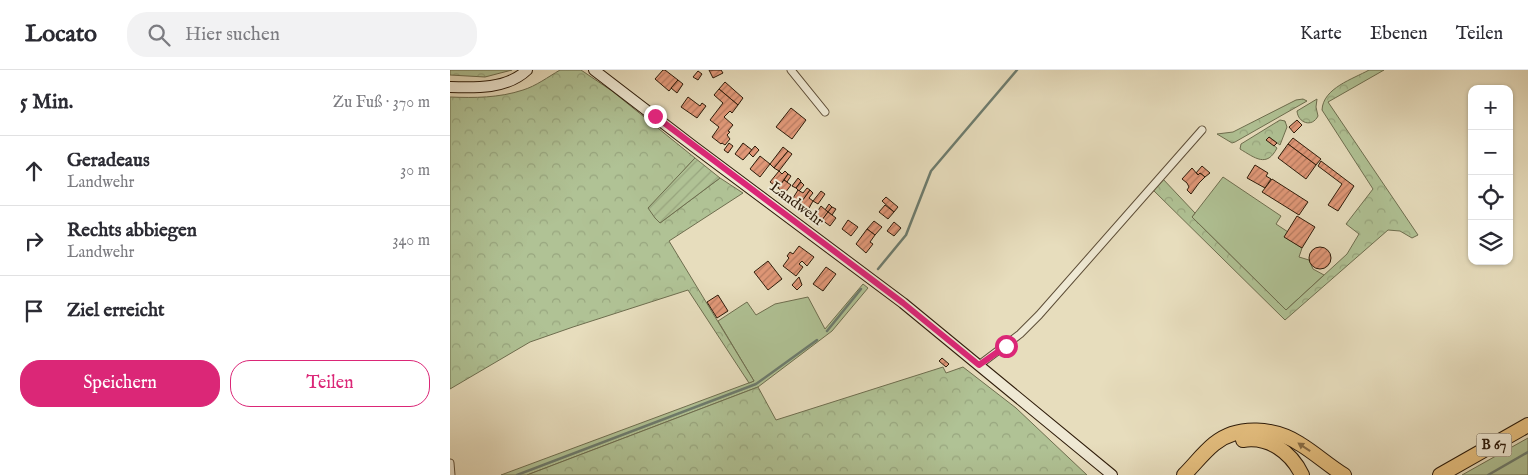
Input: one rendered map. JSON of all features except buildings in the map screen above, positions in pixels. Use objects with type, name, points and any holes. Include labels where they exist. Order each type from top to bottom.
[{"type":"highway","name":"B 67","points":[[1458,470],[1528,425]]},
{"type":"highway","points":[[1184,475],[1214,444],[1237,433],[1265,431],[1282,435],[1300,444],[1344,475]]},
{"type":"highway","name":"B 67","points":[[1440,475],[1458,470],[1528,432]]},
{"type":"highway","points":[[1194,475],[1220,447],[1232,442],[1250,439],[1264,441],[1287,453],[1298,466],[1302,475]]},
{"type":"highway","points":[[1433,475],[1458,470]]},
{"type":"main road","points":[[450,87],[490,86],[506,83],[520,77],[527,70]]},
{"type":"main road","name":"Landwehr","points":[[594,70],[903,303],[1112,475]]},
{"type":"street","points":[[600,70],[608,80]]},
{"type":"street","points":[[791,70],[825,112]]},
{"type":"street","points":[[979,365],[1020,334],[1202,130]]},
{"type":"street","points":[[450,463],[451,475]]},
{"type":"green space","points":[[450,70],[512,70],[485,77],[450,75]]},
{"type":"green space","points":[[560,70],[581,70],[612,91],[695,158],[649,208],[660,223],[720,178],[743,193],[669,241],[754,381],[749,383],[688,290],[530,342],[450,389],[450,97],[486,97],[514,93],[533,86]]},
{"type":"green space","points":[[1369,70],[1384,70],[1328,102],[1418,235],[1412,238],[1400,231],[1388,230],[1285,320],[1152,189],[1162,178],[1195,213],[1192,217],[1286,310],[1347,254],[1359,234],[1346,224],[1373,189],[1322,110],[1324,102],[1333,90]]},
{"type":"green space","points":[[1303,99],[1307,101],[1235,142],[1232,143],[1217,134],[1233,132],[1296,100]]},
{"type":"green space","points":[[1317,99],[1318,116],[1315,120],[1309,123],[1300,119],[1297,111]]},
{"type":"green space","points":[[1280,120],[1285,121],[1287,127],[1280,145],[1269,137],[1267,140],[1277,148],[1269,158],[1256,158],[1240,149],[1241,144]]},
{"type":"green space","points":[[695,158],[720,178],[660,223],[648,208]]},
{"type":"green space","points":[[1223,177],[1281,216],[1276,224],[1288,232],[1285,237],[1302,248],[1299,257],[1309,260],[1313,269],[1324,275],[1286,310],[1192,217]]},
{"type":"green space","points":[[863,284],[868,288],[832,331],[758,387],[527,475],[501,475],[754,381],[718,321],[747,302],[756,315],[775,304],[808,297],[825,329]]},
{"type":"green space","points":[[943,367],[946,373],[963,367],[1016,408],[1087,475],[527,475],[758,387],[776,420]]},
{"type":"green space","points":[[1528,438],[1528,475],[1462,475]]},
{"type":"waterway","points":[[878,269],[906,235],[931,171],[1017,70]]},
{"type":"waterway","points":[[827,331],[861,289]]},
{"type":"waterway","points":[[517,475],[756,384],[817,340]]},
{"type":"waterway","points":[[1488,475],[1528,452]]},
{"type":"route","points":[[655,116],[903,303],[979,365],[1006,346]]}]
